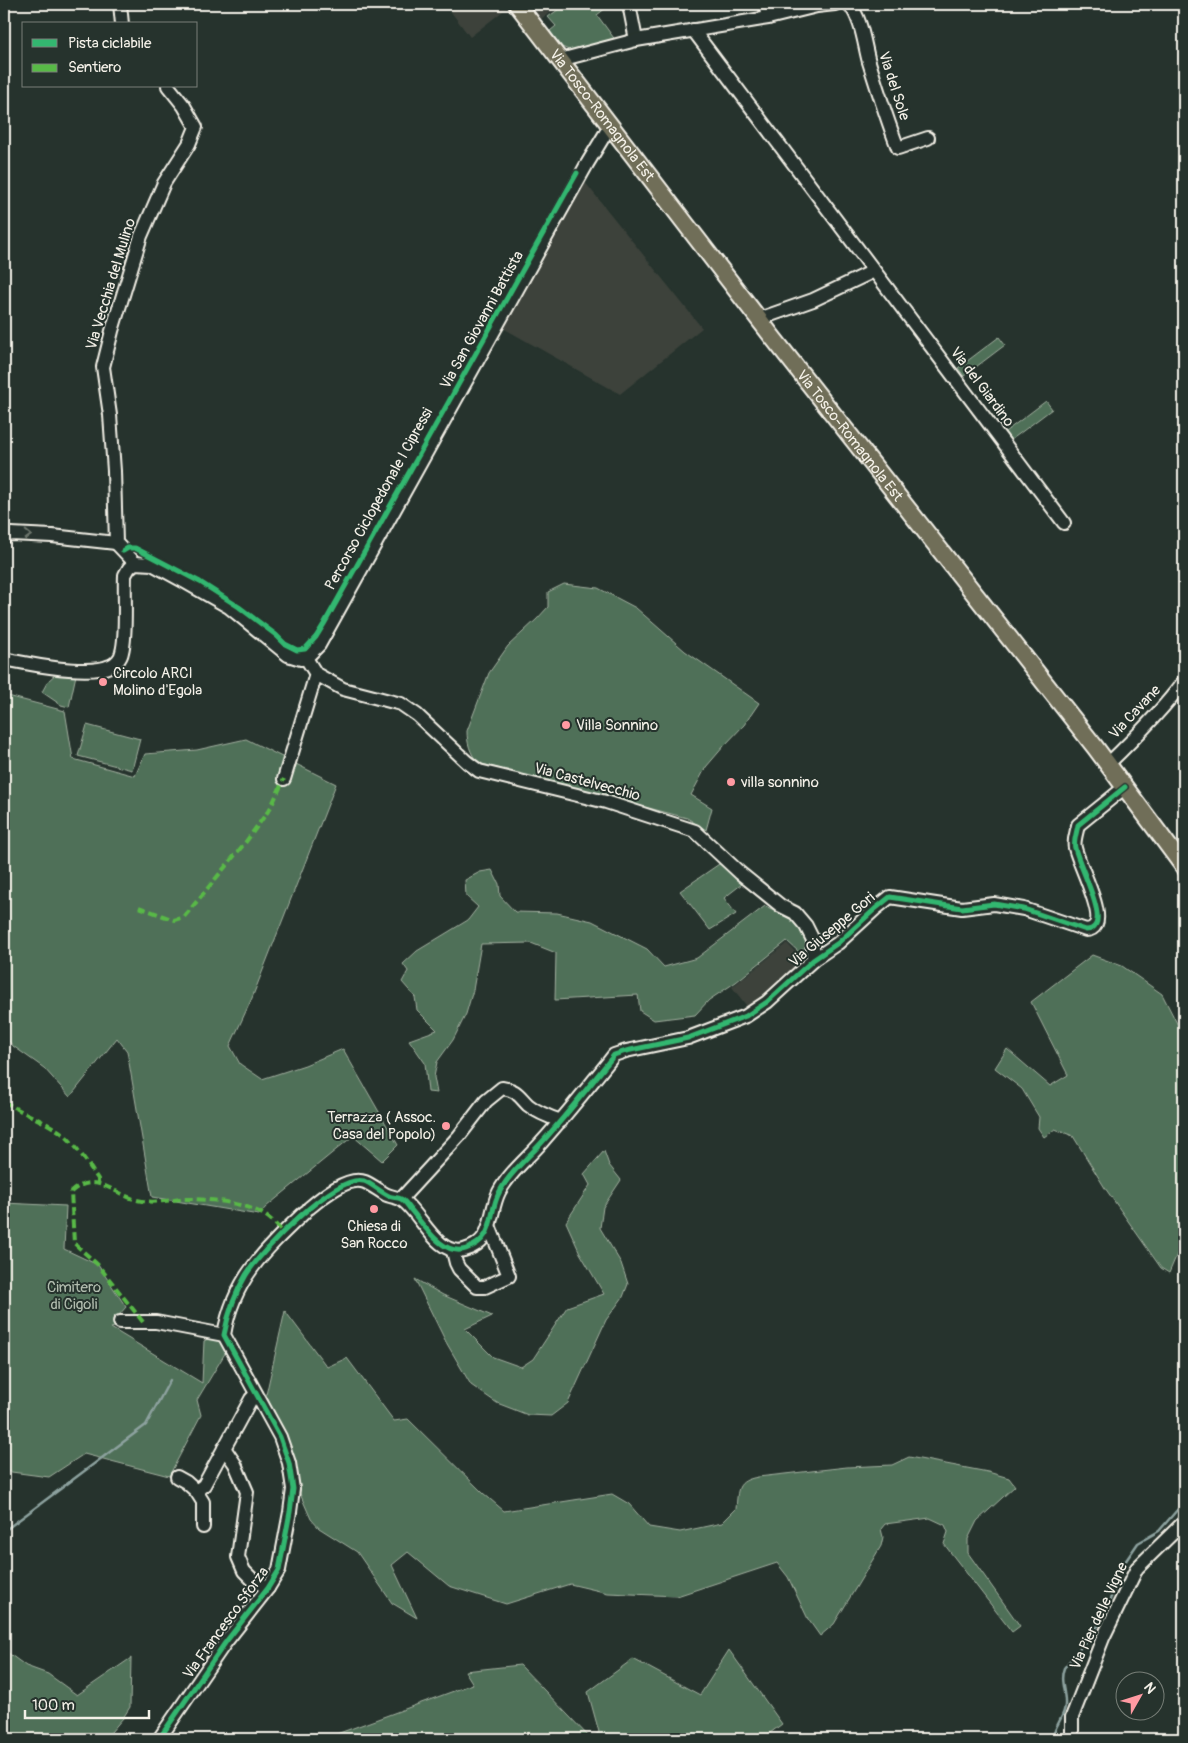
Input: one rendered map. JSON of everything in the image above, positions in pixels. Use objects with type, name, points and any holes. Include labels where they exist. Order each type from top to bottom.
[{"type":"main road","name":"Via Tosco-Romagnola Est","points":[[518,4],[759,319],[1108,764],[1184,867]]},
{"type":"street","points":[[120,4],[122,22]]},
{"type":"street","points":[[629,4],[636,40]]},
{"type":"street","points":[[765,4],[768,18]]},
{"type":"street","points":[[560,60],[636,40],[768,18],[817,6],[835,4]]},
{"type":"street","name":"Via del Sole","points":[[850,4],[862,34],[873,75],[898,148],[928,138]]},
{"type":"street","name":"Via del Giardino","points":[[694,30],[1064,523]]},
{"type":"street","name":"Via Vecchia del Mulino","points":[[116,543],[110,415],[103,367],[141,236],[164,183],[189,144],[196,127],[184,106],[170,88]]},
{"type":"street","name":"Via San Giovanni Battista","points":[[306,658],[319,645],[610,126]]},
{"type":"street","points":[[759,319],[813,300],[874,271]]},
{"type":"street","points":[[4,537],[10,534],[54,536],[116,543],[135,563],[152,564],[229,606],[288,655],[295,658],[306,658]]},
{"type":"street","points":[[4,660],[82,670],[109,667],[114,664],[123,651],[125,575],[135,563]]},
{"type":"street","name":"Via Castelvecchio","points":[[306,658],[316,674],[344,689],[401,704],[417,715],[467,762],[480,771],[606,802],[695,831],[740,873],[781,906],[795,913],[806,926],[813,940],[813,960]]},
{"type":"street","points":[[284,779],[316,674]]},
{"type":"street","name":"Via Cavane","points":[[1108,764],[1173,696],[1184,681]]},
{"type":"street","name":"Via Giuseppe Gori","points":[[490,1228],[499,1192],[514,1172],[561,1121],[614,1055],[688,1038],[746,1016],[767,1002],[813,960],[838,943],[875,908],[890,897],[962,908],[994,904],[1024,909],[1086,930],[1092,929],[1096,925],[1097,915],[1095,903],[1074,846],[1078,825],[1125,787]]},
{"type":"street","points":[[401,1199],[459,1136],[486,1101],[502,1088],[513,1089],[529,1106],[545,1116],[561,1121]]},
{"type":"street","points":[[120,1322],[156,1322],[224,1335],[228,1316],[246,1276],[265,1251],[303,1214],[335,1188],[356,1181],[364,1181],[386,1195],[401,1199],[442,1245],[452,1251],[464,1250],[478,1244],[490,1228]]},
{"type":"street","points":[[452,1251],[459,1268],[477,1287],[485,1287],[509,1276],[490,1228]]},
{"type":"street","name":"Via Francesco Sforza","points":[[159,1739],[225,1643],[268,1588],[279,1570],[290,1512],[293,1489],[289,1463],[280,1437],[224,1335]]},
{"type":"street","points":[[196,1492],[204,1485],[251,1399],[256,1394]]},
{"type":"street","points":[[224,1448],[235,1464],[247,1492],[238,1558],[244,1571],[252,1579],[268,1588]]},
{"type":"street","points":[[177,1477],[186,1482],[196,1492],[202,1502],[203,1526]]},
{"type":"street","name":"Via Pier delle Vigne","points":[[1072,1739],[1072,1717],[1104,1638],[1137,1568],[1184,1522]]},
{"type":"shaded area","points":[[445,4],[512,4],[470,37]]},
{"type":"shaded area","points":[[513,4],[562,4],[530,27]]},
{"type":"shaded area","points":[[584,181],[702,328],[620,394],[503,328]]},
{"type":"shaded area","points":[[787,943],[804,962],[749,1009],[732,987]]},
{"type":"green space","points":[[566,4],[611,4],[597,15],[616,41],[571,51],[562,47],[550,31],[556,26],[548,17]]},
{"type":"green space","points":[[999,337],[1005,345],[964,376],[958,368]]},
{"type":"green space","points":[[1046,401],[1052,409],[1011,440],[1005,432]]},
{"type":"green space","points":[[564,584],[598,588],[636,608],[685,651],[759,703],[744,725],[706,767],[691,795],[712,808],[706,830],[687,818],[478,763],[471,752],[467,731],[489,673],[508,646],[548,607],[548,592]]},
{"type":"green space","points":[[58,672],[76,675],[69,707],[61,705],[42,692],[48,681]]},
{"type":"green space","points":[[4,695],[65,711],[73,759],[135,776],[145,754],[197,750],[246,739],[336,784],[252,998],[230,1046],[240,1064],[262,1079],[305,1065],[343,1049],[398,1145],[382,1161],[353,1136],[266,1207],[259,1215],[152,1197],[127,1051],[117,1038],[70,1097],[44,1068],[13,1046],[4,1035]]},
{"type":"green space","points":[[87,725],[140,739],[132,770],[78,756]]},
{"type":"green space","points":[[722,862],[742,884],[724,898],[736,914],[710,930],[680,891]]},
{"type":"green space","points":[[492,870],[499,884],[500,896],[515,912],[557,913],[592,921],[647,949],[664,967],[697,958],[765,906],[792,920],[807,945],[800,953],[787,941],[736,982],[709,1000],[695,1015],[654,1020],[640,1011],[638,995],[555,1000],[556,953],[531,943],[481,944],[473,990],[466,1014],[453,1040],[437,1062],[434,1077],[437,1093],[428,1092],[425,1063],[409,1040],[437,1030],[417,1010],[415,997],[402,982],[408,971],[403,964],[417,951],[468,920],[478,907],[466,896],[465,880],[480,872]]},
{"type":"green space","points":[[1092,955],[1122,966],[1162,994],[1184,1037],[1184,1238],[1169,1273],[1161,1268],[1105,1188],[1073,1136],[1055,1129],[1044,1137],[1038,1128],[1039,1117],[1022,1089],[995,1068],[1007,1049],[1050,1086],[1068,1075],[1031,1002]]},
{"type":"green space","points":[[604,1151],[609,1165],[621,1180],[603,1207],[600,1228],[621,1263],[628,1284],[623,1297],[606,1320],[568,1403],[551,1416],[528,1415],[497,1403],[471,1385],[446,1342],[415,1279],[443,1295],[492,1316],[465,1329],[493,1357],[521,1367],[533,1359],[567,1307],[604,1294],[580,1253],[566,1222],[590,1185],[584,1174]]},
{"type":"green space","name":"Cimitero di Cigoli","points":[[4,1203],[66,1206],[64,1249],[98,1265],[126,1307],[119,1315],[118,1326],[111,1328],[202,1383],[204,1341],[211,1337],[220,1340],[227,1350],[197,1400],[201,1415],[169,1476],[84,1454],[49,1477],[4,1471]]},
{"type":"green space","points":[[285,1311],[327,1367],[347,1358],[394,1421],[408,1419],[483,1493],[504,1511],[612,1494],[629,1504],[649,1527],[680,1532],[722,1523],[736,1509],[739,1487],[746,1481],[758,1477],[847,1467],[892,1465],[909,1457],[988,1472],[1009,1478],[1015,1486],[977,1521],[968,1539],[968,1553],[1020,1626],[1012,1632],[944,1544],[948,1532],[945,1525],[930,1518],[885,1524],[881,1529],[883,1537],[881,1546],[834,1624],[820,1636],[808,1619],[788,1577],[777,1563],[677,1596],[608,1593],[570,1584],[506,1604],[449,1586],[408,1552],[392,1565],[417,1618],[392,1603],[357,1552],[319,1528],[311,1519],[297,1487],[287,1440],[266,1395]]},
{"type":"green space","points":[[4,1650],[26,1666],[48,1674],[77,1695],[131,1658],[130,1707],[105,1739],[4,1739]]},
{"type":"green space","points":[[729,1650],[782,1724],[762,1739],[591,1739],[599,1732],[588,1692],[633,1659],[700,1695]]},
{"type":"green space","points":[[520,1665],[591,1739],[323,1739],[473,1684],[465,1671]]},
{"type":"waterway","points":[[4,1531],[146,1425],[170,1380]]},
{"type":"waterway","points":[[1053,1739],[1064,1709],[1065,1700],[1062,1677],[1064,1668],[1101,1622],[1125,1562],[1138,1543],[1159,1531],[1184,1502]]},
{"type":"marked path","points":[[139,907],[174,920],[184,917],[245,843],[271,807],[284,779]]},
{"type":"marked path","points":[[4,1101],[65,1136],[80,1153],[98,1179],[98,1182]]},
{"type":"marked path","points":[[143,1322],[98,1265],[74,1243],[71,1192],[80,1186],[89,1183],[98,1184],[132,1199],[142,1201],[158,1202],[194,1199],[240,1205],[261,1213],[283,1233]]},
{"type":"cycle path","name":"Percorso Ciclopedonale I Cipressi","points":[[123,551],[128,548],[135,548],[200,582],[239,607],[285,644],[297,650],[305,649],[324,624],[577,173]]},
{"type":"cycle path","points":[[159,1739],[225,1643],[268,1588],[279,1570],[293,1489],[289,1463],[280,1437],[224,1335],[238,1289],[254,1264],[282,1233],[318,1201],[336,1189],[351,1182],[364,1181],[389,1196],[399,1198],[407,1204],[428,1231],[442,1244],[458,1250],[466,1249],[476,1244],[483,1239],[487,1232],[496,1200],[504,1184],[539,1146],[614,1055],[688,1038],[746,1016],[767,1002],[813,960],[838,943],[890,897],[962,908],[994,904],[1024,909],[1089,930],[1096,924],[1097,917],[1090,887],[1075,848],[1078,825],[1125,787]]},
{"type":"place","name":"Circolo ARCI Molino d'Egola","points":[[103,682]]},
{"type":"place","name":"Villa Sonnino","points":[[566,725]]},
{"type":"place","name":"villa sonnino","points":[[731,782]]},
{"type":"place","name":"Terrazza ( Assoc. Casa del Popolo)","points":[[446,1126]]},
{"type":"place","name":"Chiesa di San Rocco","points":[[374,1209]]}]
